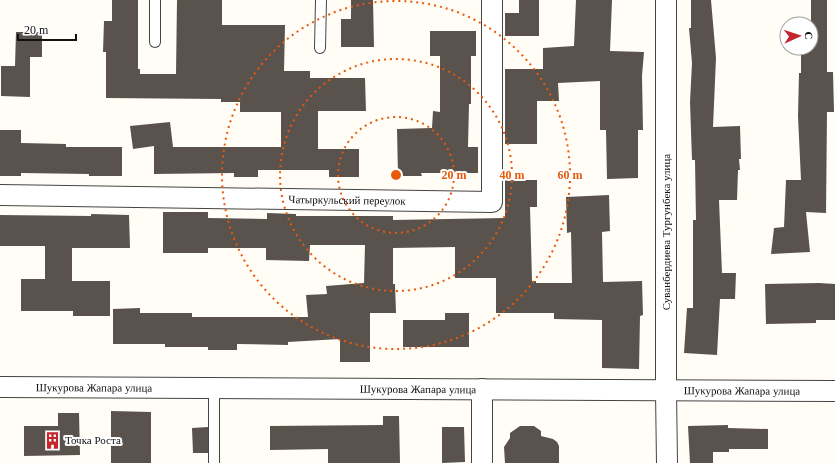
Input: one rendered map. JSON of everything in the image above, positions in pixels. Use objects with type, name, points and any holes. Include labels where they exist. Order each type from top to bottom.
[{"type":"street","name":"Чатыркульский переулок","points":[[0,195],[492,202],[492,0]]},
{"type":"street","name":"Суванбердиева Тургунбека улица","points":[[666,0],[667,463]]},
{"type":"street","name":"Шукурова Жапара улица","points":[[0,387],[835,391]]},
{"type":"street","points":[[482,389],[482,463]]},
{"type":"lane","points":[[154,42],[155,0]]},
{"type":"lane","points":[[320,48],[321,0]]},
{"type":"lane","points":[[214,388],[214,463]]},
{"type":"building","points":[[112,0],[138,0],[138,69],[140,69],[140,74],[176,74],[177,0],[222,0],[222,25],[285,25],[284,71],[310,71],[310,78],[365,78],[366,111],[318,111],[318,149],[359,149],[359,177],[329,177],[329,170],[258,170],[258,177],[234,177],[234,173],[154,174],[154,146],[133,149],[130,126],[170,122],[173,147],[281,147],[281,112],[240,112],[240,102],[221,102],[221,99],[106,98],[106,52],[103,52],[104,21],[112,21]]},
{"type":"building","points":[[351,0],[373,0],[374,47],[341,47],[341,19],[351,19]]},
{"type":"building","points":[[519,0],[539,0],[539,36],[505,36],[505,13],[519,13]]},
{"type":"building","points":[[576,0],[612,0],[610,51],[644,52],[642,76],[643,130],[638,130],[638,178],[607,179],[606,130],[600,130],[600,81],[558,83],[559,101],[537,101],[537,144],[505,144],[505,69],[543,69],[543,48],[574,46]]},
{"type":"building","points":[[691,0],[711,0],[716,58],[713,127],[740,126],[741,159],[739,159],[740,170],[738,170],[737,200],[719,200],[722,273],[736,273],[735,299],[720,299],[717,355],[684,353],[687,308],[693,308],[693,220],[696,220],[695,160],[692,160],[690,102],[692,63],[689,28],[691,28]]},
{"type":"building","points":[[811,0],[827,0],[827,72],[833,72],[834,112],[827,112],[826,213],[806,212],[810,252],[771,254],[774,228],[784,227],[786,180],[801,180],[798,116],[801,56],[819,56],[819,16],[811,16]]},
{"type":"building","points":[[430,31],[476,31],[476,56],[471,56],[471,104],[469,104],[468,147],[478,147],[478,173],[421,173],[422,176],[398,176],[397,129],[432,128],[433,111],[440,112],[440,56],[430,56]]},
{"type":"building","points":[[16,32],[42,32],[42,57],[30,57],[30,97],[1,96],[1,66],[15,66]]},
{"type":"building","points":[[0,130],[21,130],[21,143],[66,144],[66,147],[122,147],[122,176],[21,173],[21,176],[0,176]]},
{"type":"building","points":[[505,180],[537,180],[537,207],[530,207],[532,281],[536,281],[536,283],[572,283],[571,232],[567,233],[566,197],[609,195],[610,231],[602,232],[603,282],[642,281],[643,315],[640,316],[639,369],[602,368],[602,320],[554,319],[554,313],[496,313],[496,278],[455,278],[455,247],[393,248],[393,284],[395,284],[396,313],[370,313],[370,362],[340,362],[340,339],[288,342],[288,345],[237,344],[237,350],[208,350],[208,347],[165,347],[165,344],[113,344],[113,309],[140,308],[140,313],[192,313],[192,317],[308,317],[306,295],[327,294],[326,286],[364,283],[365,245],[310,245],[309,261],[266,260],[266,248],[208,248],[208,253],[163,253],[163,212],[208,212],[208,218],[267,219],[267,213],[296,214],[296,216],[393,216],[393,220],[505,218]]},
{"type":"building","points":[[91,214],[129,215],[130,248],[72,248],[72,281],[110,281],[110,316],[73,316],[73,311],[21,311],[21,279],[45,279],[45,246],[0,246],[0,215],[91,216]]},
{"type":"building","points":[[765,284],[835,284],[835,320],[816,320],[816,323],[766,324]]},
{"type":"building","points":[[445,313],[469,313],[469,347],[403,347],[403,320],[445,320]]},
{"type":"building","points":[[111,411],[151,412],[151,463],[111,463]]},
{"type":"building","name":"Точка Роста","points":[[58,413],[79,413],[80,455],[24,456],[24,426],[58,426]]},
{"type":"building","points":[[383,416],[399,416],[400,463],[328,463],[328,449],[270,450],[270,426],[383,425]]},
{"type":"building","points":[[728,425],[728,428],[768,429],[768,449],[729,449],[729,452],[713,452],[713,463],[690,463],[688,426]]},
{"type":"building","points":[[520,426],[534,426],[541,431],[541,436],[553,439],[557,442],[559,446],[559,463],[505,463],[504,447],[510,438],[510,433]]},
{"type":"building","points":[[208,427],[208,453],[193,453],[192,428]]},
{"type":"building","points":[[442,427],[464,427],[465,462],[442,463]]},
{"type":"place","name":"Точка Роста","points":[[52,440]]}]
